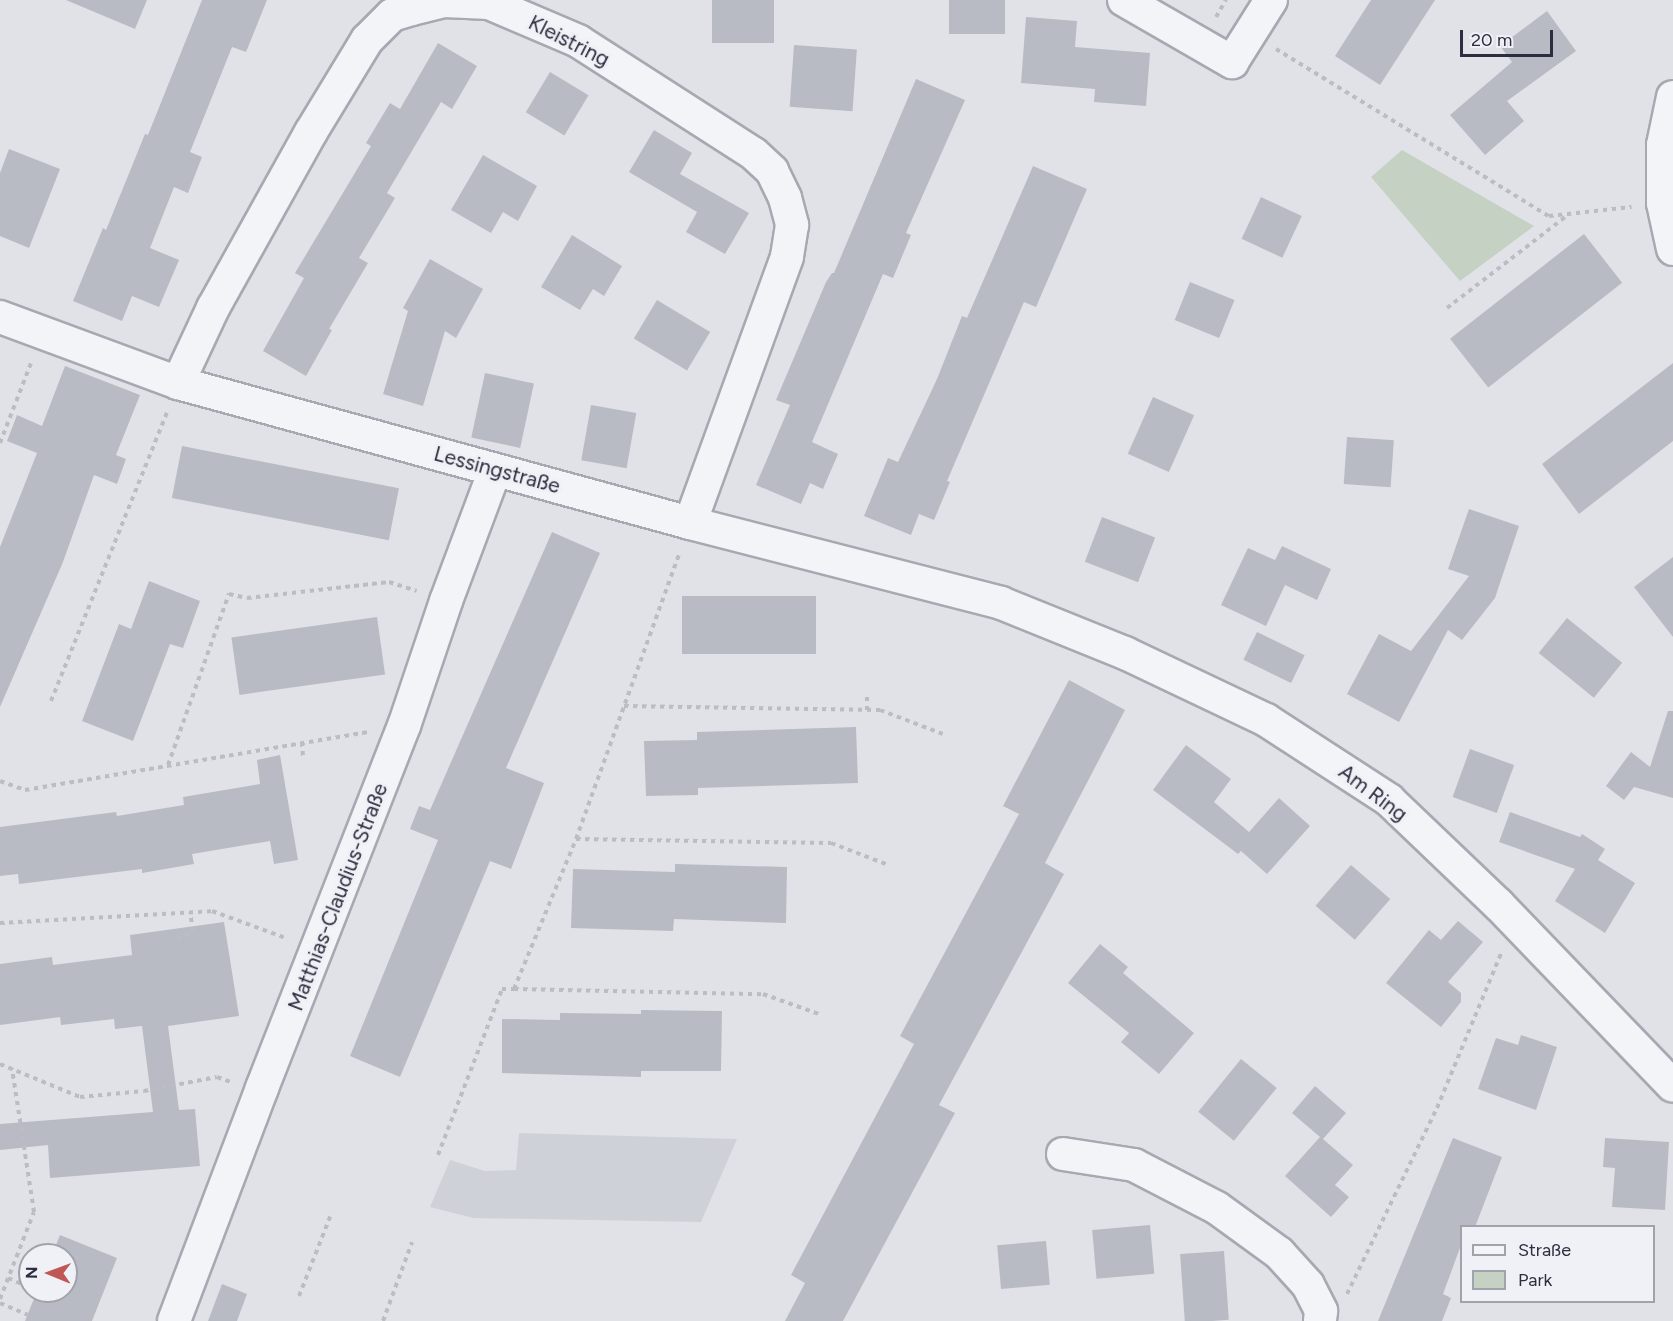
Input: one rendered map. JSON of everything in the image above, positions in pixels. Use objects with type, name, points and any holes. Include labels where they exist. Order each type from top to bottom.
[{"type":"street","points":[[1124,0],[1232,62],[1271,0]]},
{"type":"street","name":"Kleistring","points":[[178,383],[213,308],[311,132],[367,40],[392,15],[444,1],[489,3],[578,41],[754,154],[772,171],[785,198],[792,225],[788,257],[690,523]]},
{"type":"street","points":[[1673,97],[1663,145],[1663,203],[1673,249]]},
{"type":"street","name":"Lessingstraße","points":[[0,318],[178,383],[690,523],[1001,603]]},
{"type":"street","name":"Matthias-Claudius-Straße","points":[[174,1321],[260,1092],[404,726],[446,601],[495,470]]},
{"type":"street","name":"Am Ring","points":[[1001,603],[1125,653],[1266,720],[1389,800],[1498,904],[1673,1086]]},
{"type":"street","points":[[1063,1154],[1134,1165],[1217,1208],[1286,1261],[1308,1285],[1321,1311],[1320,1321]]},
{"type":"path","points":[[1250,33],[1548,216],[1663,203]]},
{"type":"path","points":[[1447,308],[1570,214]]},
{"type":"path","points":[[0,443],[42,335]]},
{"type":"path","points":[[51,701],[178,383]]},
{"type":"path","points":[[514,989],[576,839],[690,523]]},
{"type":"path","points":[[168,765],[228,594],[247,598],[389,582],[446,601]]},
{"type":"path","points":[[867,696],[867,710]]},
{"type":"path","points":[[624,706],[880,710],[943,734]]},
{"type":"path","points":[[0,781],[25,790],[404,726]]},
{"type":"path","points":[[302,742],[303,758]]},
{"type":"path","points":[[576,839],[831,843],[886,864]]},
{"type":"path","points":[[0,923],[212,911],[317,950]]},
{"type":"path","points":[[177,939],[193,931],[190,912]]},
{"type":"path","points":[[1344,1300],[1437,1108],[1514,923]]},
{"type":"path","points":[[438,1155],[502,989],[763,994],[819,1014]]},
{"type":"path","points":[[0,1064],[80,1096],[144,1091],[218,1077],[260,1092]]},
{"type":"path","points":[[11,1068],[34,1212],[0,1301],[28,1315]]},
{"type":"path","points":[[299,1296],[332,1212]]},
{"type":"path","points":[[383,1321],[412,1242]]},
{"type":"path","points":[[8,1278],[18,1283]]},
{"type":"shaded area","points":[[519,1133],[737,1139],[701,1222],[473,1218],[430,1207],[450,1160],[485,1171],[516,1170]]},
{"type":"green space","points":[[1402,150],[1534,226],[1460,281],[1371,177]]},
{"type":"building","points":[[66,0],[147,0],[135,29]]},
{"type":"building","points":[[202,0],[267,0],[246,52],[232,47],[190,152],[202,157],[188,193],[174,187],[150,248],[179,260],[159,307],[132,296],[122,321],[73,301],[103,228],[106,230],[145,134],[148,135]]},
{"type":"building","points":[[712,0],[774,0],[774,43],[712,43]]},
{"type":"building","points":[[949,0],[1005,0],[1005,34],[949,34]]},
{"type":"building","points":[[1371,0],[1435,0],[1380,85],[1335,56]]},
{"type":"building","points":[[1547,11],[1576,51],[1507,101],[1524,121],[1485,155],[1450,115],[1512,62],[1500,46]]},
{"type":"building","points":[[1026,17],[1077,21],[1075,47],[1150,53],[1146,106],[1094,102],[1095,89],[1021,83]]},
{"type":"building","points":[[438,43],[477,66],[452,109],[441,102],[387,193],[395,198],[359,258],[368,263],[329,329],[332,330],[306,376],[263,351],[304,278],[295,273],[371,146],[366,143],[390,103],[400,109]]},
{"type":"building","points":[[794,45],[857,49],[853,111],[790,107]]},
{"type":"building","points":[[550,72],[589,95],[564,135],[526,112]]},
{"type":"building","points":[[916,79],[965,100],[906,233],[911,235],[893,278],[883,274],[812,442],[838,454],[823,489],[810,483],[801,504],[756,485],[790,405],[776,400],[826,282],[834,273]]},
{"type":"building","points":[[654,130],[692,153],[680,174],[749,213],[725,254],[686,232],[697,212],[629,172]]},
{"type":"building","points":[[9,149],[60,169],[29,248],[0,236],[0,173]]},
{"type":"building","points":[[483,155],[537,186],[518,221],[503,212],[491,233],[451,210]]},
{"type":"building","points":[[1033,166],[1087,189],[1036,307],[1024,302],[947,481],[950,482],[934,520],[919,514],[911,535],[864,516],[888,458],[898,462],[937,379],[962,316],[967,318]]},
{"type":"building","points":[[1261,197],[1302,216],[1282,258],[1242,239]]},
{"type":"building","points":[[1584,234],[1622,283],[1488,388],[1450,339]]},
{"type":"building","points":[[572,235],[622,266],[604,296],[593,289],[580,310],[541,287]]},
{"type":"building","points":[[430,259],[483,289],[456,338],[445,331],[423,406],[383,394],[408,311],[403,308]]},
{"type":"building","points":[[1190,282],[1235,300],[1219,338],[1175,320]]},
{"type":"building","points":[[657,300],[710,332],[687,371],[634,339]]},
{"type":"building","points":[[1673,363],[1673,441],[1579,514],[1542,464]]},
{"type":"building","points":[[65,366],[140,395],[116,455],[126,459],[117,484],[94,475],[63,562],[0,707],[0,547],[37,453],[7,441],[17,415],[42,426]]},
{"type":"building","points":[[485,373],[534,383],[520,448],[471,438]]},
{"type":"building","points":[[1153,397],[1194,415],[1169,472],[1128,454]]},
{"type":"building","points":[[591,405],[636,413],[627,468],[581,460]]},
{"type":"building","points":[[1347,437],[1394,440],[1391,487],[1344,484]]},
{"type":"building","points":[[182,446],[399,488],[389,540],[172,498]]},
{"type":"building","points":[[1469,509],[1519,526],[1495,598],[1462,640],[1448,630],[1399,722],[1347,694],[1379,634],[1411,651],[1469,576],[1448,569]]},
{"type":"building","points":[[1102,517],[1155,537],[1138,582],[1085,562]]},
{"type":"building","points":[[552,532],[600,553],[506,768],[544,783],[511,869],[490,861],[400,1077],[350,1056],[438,840],[410,829],[419,806],[430,810]]},
{"type":"building","points":[[1282,546],[1331,569],[1317,600],[1285,585],[1266,626],[1221,605],[1248,548],[1275,560]]},
{"type":"building","points":[[1673,557],[1673,637],[1634,587]]},
{"type":"building","points":[[149,581],[200,601],[183,648],[170,644],[133,741],[82,721],[119,624],[131,629]]},
{"type":"building","points":[[682,596],[816,596],[816,654],[682,654]]},
{"type":"building","points":[[377,617],[385,674],[240,695],[231,637]]},
{"type":"building","points":[[1567,618],[1622,663],[1594,698],[1539,653]]},
{"type":"building","points":[[1257,632],[1305,655],[1291,683],[1243,660]]},
{"type":"building","points":[[1069,680],[1125,710],[1045,863],[1064,874],[939,1105],[955,1113],[843,1321],[785,1321],[805,1283],[791,1275],[914,1044],[900,1036],[1019,814],[1003,806]]},
{"type":"building","points":[[1668,711],[1673,711],[1673,798],[1634,787],[1624,800],[1606,786],[1631,752],[1650,767]]},
{"type":"building","points":[[856,727],[858,783],[698,788],[698,795],[646,796],[644,741],[697,740],[697,732]]},
{"type":"building","points":[[1186,745],[1231,779],[1214,802],[1249,832],[1279,798],[1310,826],[1267,874],[1241,851],[1238,854],[1153,790]]},
{"type":"building","points":[[1470,749],[1514,765],[1497,813],[1453,797]]},
{"type":"building","points":[[280,755],[298,860],[274,864],[270,841],[192,854],[194,864],[142,873],[142,869],[19,884],[18,874],[0,876],[0,827],[116,812],[117,816],[184,805],[183,797],[260,784],[257,760]]},
{"type":"building","points":[[1510,812],[1580,837],[1582,834],[1605,849],[1598,860],[1635,883],[1605,933],[1555,901],[1575,869],[1499,842]]},
{"type":"building","points":[[675,864],[787,867],[786,923],[674,919],[673,931],[571,928],[573,869],[675,872]]},
{"type":"building","points":[[1351,865],[1390,899],[1355,940],[1316,906]]},
{"type":"building","points":[[1458,921],[1483,942],[1448,982],[1461,993],[1461,1002],[1441,1027],[1386,983],[1429,930],[1441,940]]},
{"type":"building","points":[[224,922],[239,1016],[168,1026],[179,1110],[195,1109],[200,1166],[50,1178],[48,1145],[0,1150],[0,1124],[153,1112],[142,1026],[115,1029],[114,1019],[61,1025],[60,1017],[0,1025],[0,964],[52,957],[53,965],[132,955],[130,935]]},
{"type":"building","points":[[1100,944],[1128,967],[1123,973],[1194,1033],[1159,1074],[1121,1042],[1129,1033],[1068,983]]},
{"type":"building","points":[[641,1010],[722,1011],[721,1071],[641,1071],[641,1077],[502,1073],[502,1019],[560,1020],[560,1013],[641,1014]]},
{"type":"building","points":[[1521,1035],[1557,1047],[1536,1110],[1478,1089],[1496,1038],[1518,1045]]},
{"type":"building","points":[[1241,1059],[1277,1088],[1234,1141],[1198,1112]]},
{"type":"building","points":[[1315,1086],[1346,1113],[1323,1139],[1353,1165],[1335,1185],[1349,1197],[1331,1217],[1285,1176],[1320,1137],[1292,1113]]},
{"type":"building","points":[[1453,1138],[1502,1157],[1476,1225],[1460,1225],[1460,1248],[1443,1294],[1451,1298],[1442,1321],[1378,1321]]},
{"type":"building","points":[[1605,1138],[1669,1142],[1665,1210],[1612,1207],[1615,1168],[1603,1167]]},
{"type":"building","points":[[1150,1225],[1154,1274],[1096,1279],[1092,1230]]},
{"type":"building","points":[[60,1235],[117,1258],[92,1321],[25,1321],[32,1303],[78,1303],[78,1243],[57,1243]]},
{"type":"building","points":[[1046,1241],[1050,1285],[1001,1289],[997,1245]]},
{"type":"building","points":[[1224,1251],[1229,1320],[1185,1321],[1180,1254]]},
{"type":"building","points":[[222,1284],[247,1294],[237,1321],[208,1321]]}]
